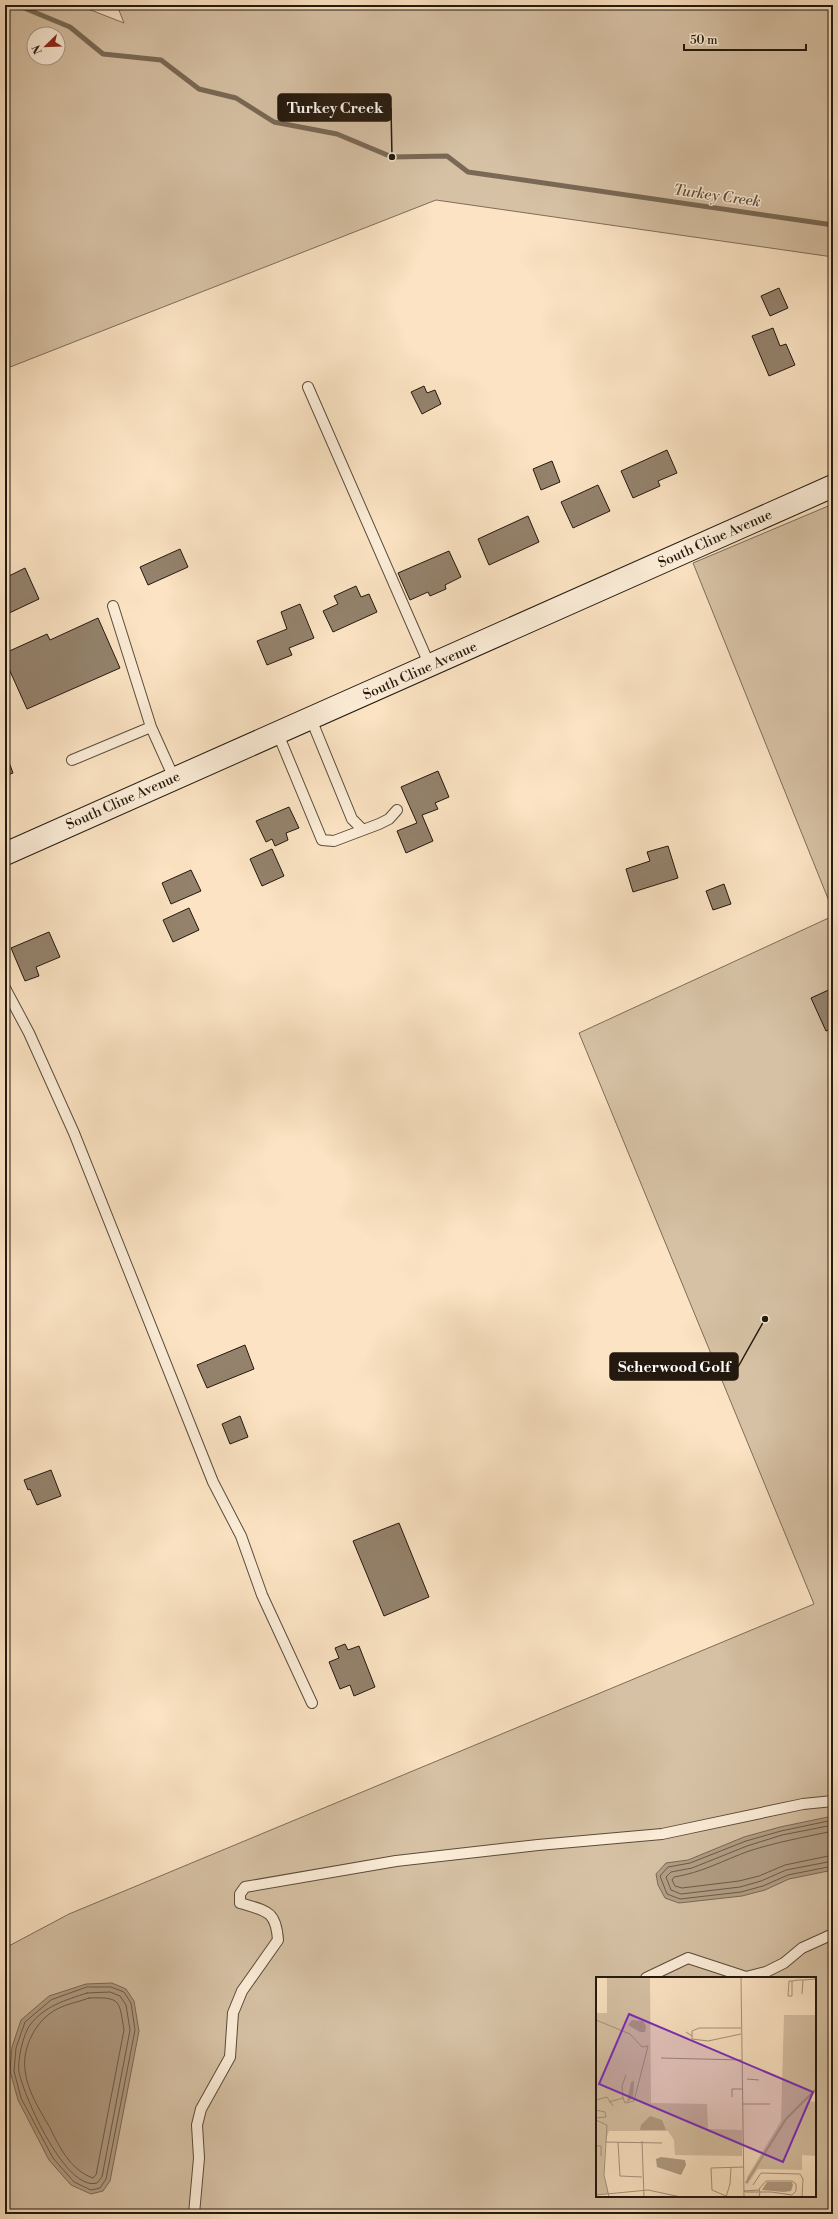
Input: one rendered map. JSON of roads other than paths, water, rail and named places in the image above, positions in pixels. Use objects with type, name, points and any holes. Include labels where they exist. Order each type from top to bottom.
[{"type":"street","name":"South Cline Avenue","points":[[5,854],[174,778],[278,734],[833,486]]},
{"type":"lane","points":[[308,387],[430,666]]},
{"type":"lane","points":[[113,606],[151,727],[174,778]]},
{"type":"lane","points":[[311,719],[352,819],[362,829]]},
{"type":"lane","points":[[72,760],[151,727]]},
{"type":"lane","points":[[278,734],[322,840],[334,841],[389,819],[397,810]]},
{"type":"lane","points":[[5,988],[29,1033],[74,1133],[213,1482],[240,1536],[262,1595],[312,1703]]},
{"type":"lane","points":[[194,2214],[199,2158],[197,2125],[201,2109],[230,2056],[233,2013],[242,1992],[278,1940],[277,1925],[272,1917],[260,1908],[240,1903],[240,1894],[245,1887],[396,1861],[472,1854],[538,1845],[662,1834],[802,1804],[833,1801]]},
{"type":"lane","points":[[648,1977],[688,1958],[746,1977],[759,1974],[784,1963],[802,1948],[833,1934]]},
{"type":"water","points":[[833,1816],[833,1870],[789,1879],[765,1890],[742,1896],[679,1903],[665,1898],[658,1885],[656,1874],[666,1863],[688,1860],[744,1837],[780,1827]]},
{"type":"water","points":[[112,1983],[126,1989],[134,2001],[139,2031],[110,2181],[103,2191],[91,2194],[71,2185],[49,2160],[18,2100],[10,2071],[12,2047],[21,2020],[49,1996],[86,1984]]},
{"type":"waterway","name":"Turkey Creek","points":[[17,5],[70,27],[103,54],[161,60],[199,89],[236,98],[274,122],[337,134],[392,157],[447,156],[468,172],[833,225]]},
{"type":"place","name":"Turkey Creek","points":[[392,157]]},
{"type":"place","name":"Scherwood Golf","points":[[765,1319]]}]
